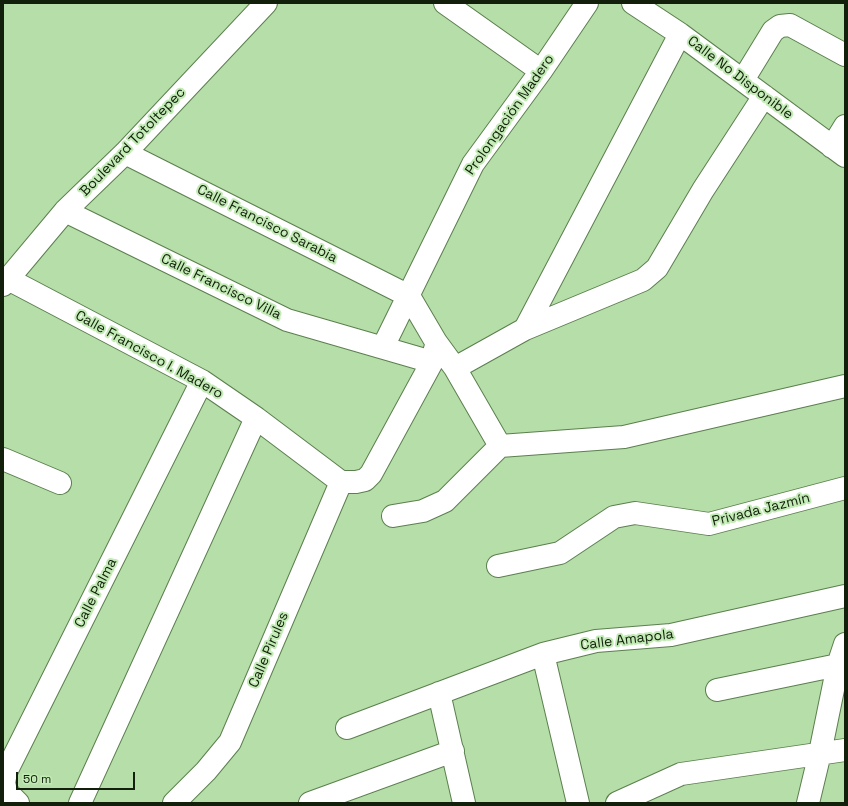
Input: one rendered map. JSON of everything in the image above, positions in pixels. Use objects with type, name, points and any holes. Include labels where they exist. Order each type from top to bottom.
[{"type":"street","name":"Boulevard Totoltepec","points":[[6,282],[65,211],[125,153],[266,3]]},
{"type":"street","points":[[444,3],[541,71]]},
{"type":"street","name":"Prolongación Madero","points":[[383,347],[473,164],[541,71],[587,3]]},
{"type":"street","name":"Calle No Disponible","points":[[633,3],[680,34],[839,152]]},
{"type":"street","points":[[743,80],[773,31],[780,26],[790,25],[845,55]]},
{"type":"street","points":[[524,329],[680,34]]},
{"type":"street","points":[[455,368],[524,329],[643,280],[657,268],[703,190],[764,96]]},
{"type":"street","points":[[839,152],[845,126]]},
{"type":"street","name":"Calle Francisco Sarabia","points":[[125,153],[409,296]]},
{"type":"street","name":"Calle Francisco Villa","points":[[65,211],[287,320],[383,347]]},
{"type":"street","name":"Calle Francisco I. Madero","points":[[6,282],[202,381],[256,418],[341,482]]},
{"type":"street","points":[[409,296],[434,352],[455,368],[500,446]]},
{"type":"street","points":[[383,347],[434,352]]},
{"type":"street","points":[[341,482],[356,482],[365,480],[371,474],[434,352]]},
{"type":"street","name":"Calle Palma","points":[[18,803],[6,791],[4,783],[6,772],[202,381]]},
{"type":"street","points":[[393,516],[423,511],[445,501],[500,446],[624,437],[845,386]]},
{"type":"street","points":[[80,803],[256,418]]},
{"type":"street","points":[[3,459],[60,483]]},
{"type":"street","name":"Calle Pirules","points":[[174,803],[206,772],[230,742],[341,482]]},
{"type":"street","name":"Privada Jazmín","points":[[498,566],[560,553],[614,517],[635,513],[709,524],[845,488]]},
{"type":"street","name":"Calle Amapola","points":[[347,728],[543,654],[596,641],[671,635],[845,596]]},
{"type":"street","points":[[808,803],[838,665],[845,644]]},
{"type":"street","points":[[543,654],[578,803]]},
{"type":"street","points":[[717,690],[838,665]]},
{"type":"street","points":[[439,693],[464,803]]},
{"type":"street","points":[[617,803],[682,774],[845,750]]},
{"type":"street","points":[[310,803],[453,751]]}]
